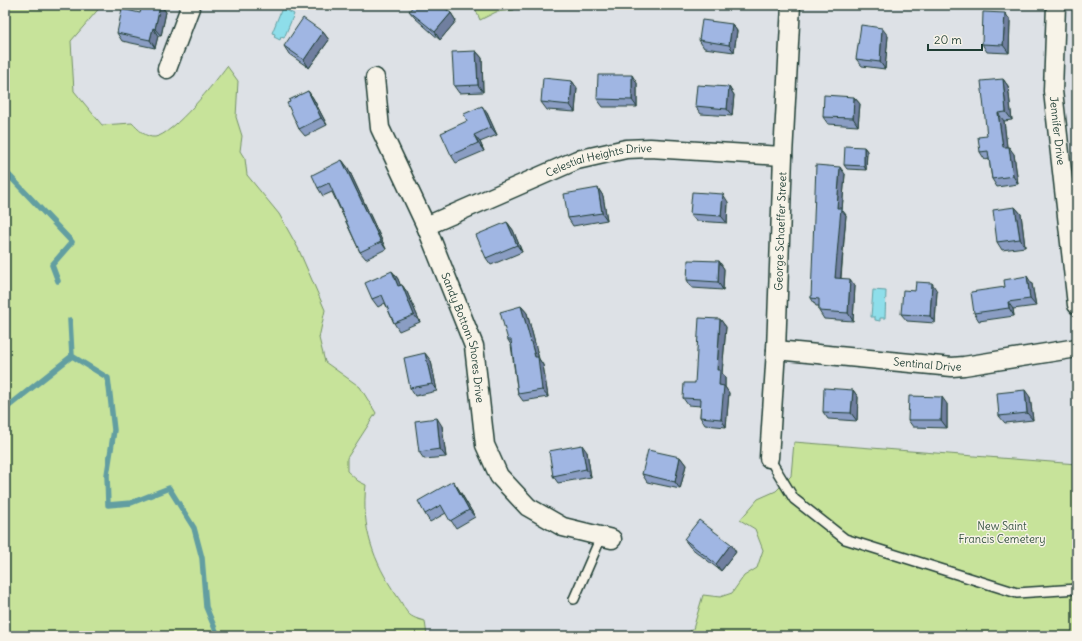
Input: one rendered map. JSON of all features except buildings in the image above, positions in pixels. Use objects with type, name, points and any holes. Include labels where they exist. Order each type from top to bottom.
[{"type":"street","points":[[167,69],[191,5]]},
{"type":"street","name":"George Schaeffer Street","points":[[769,458],[776,350],[783,156],[791,5]]},
{"type":"street","name":"Jennifer Drive","points":[[1056,5],[1053,92],[1077,305]]},
{"type":"street","name":"Sandy Bottom Shores Drive","points":[[375,78],[380,128],[426,226],[474,346],[485,445],[499,476],[528,507],[563,527],[606,538]]},
{"type":"street","name":"Celestial Heights Drive","points":[[426,226],[577,160],[626,149],[650,148],[783,156]]},
{"type":"street","name":"Sentinal Drive","points":[[776,350],[952,367],[1077,348]]},
{"type":"lane","points":[[769,458],[794,499],[845,539],[1017,593],[1077,589]]},
{"type":"lane","points":[[574,599],[606,538]]},
{"type":"green space","points":[[5,5],[102,5],[71,41],[74,91],[102,125],[132,123],[145,135],[155,137],[163,134],[183,118],[227,66],[238,81],[236,117],[242,136],[240,151],[245,159],[247,175],[279,214],[298,248],[325,310],[319,338],[325,362],[360,387],[376,413],[347,458],[347,471],[358,481],[366,485],[365,515],[367,529],[375,557],[381,570],[407,612],[413,617],[425,621],[427,636],[5,636]]},
{"type":"green space","points":[[474,5],[517,5],[514,10],[496,12],[480,20]]},
{"type":"green space","name":"New Saint Francis Cemetery","points":[[794,442],[1077,464],[1077,636],[683,636],[693,629],[703,595],[720,597],[732,593],[744,576],[757,568],[763,550],[755,529],[740,520],[758,499],[776,491],[791,476]]},
{"type":"water","points":[[282,8],[294,14],[284,38],[281,37],[280,40],[274,37],[275,34],[272,33]]},
{"type":"water","points":[[873,290],[886,291],[885,318],[880,318],[880,321],[875,320],[875,317],[871,317]]},
{"type":"waterway","points":[[5,171],[72,242],[52,265],[58,281]]},
{"type":"waterway","points":[[70,320],[72,356],[108,378],[114,430],[107,475],[108,505],[131,503],[169,488],[194,528],[202,558],[206,607],[218,636]]},
{"type":"waterway","points":[[5,409],[72,356]]}]
